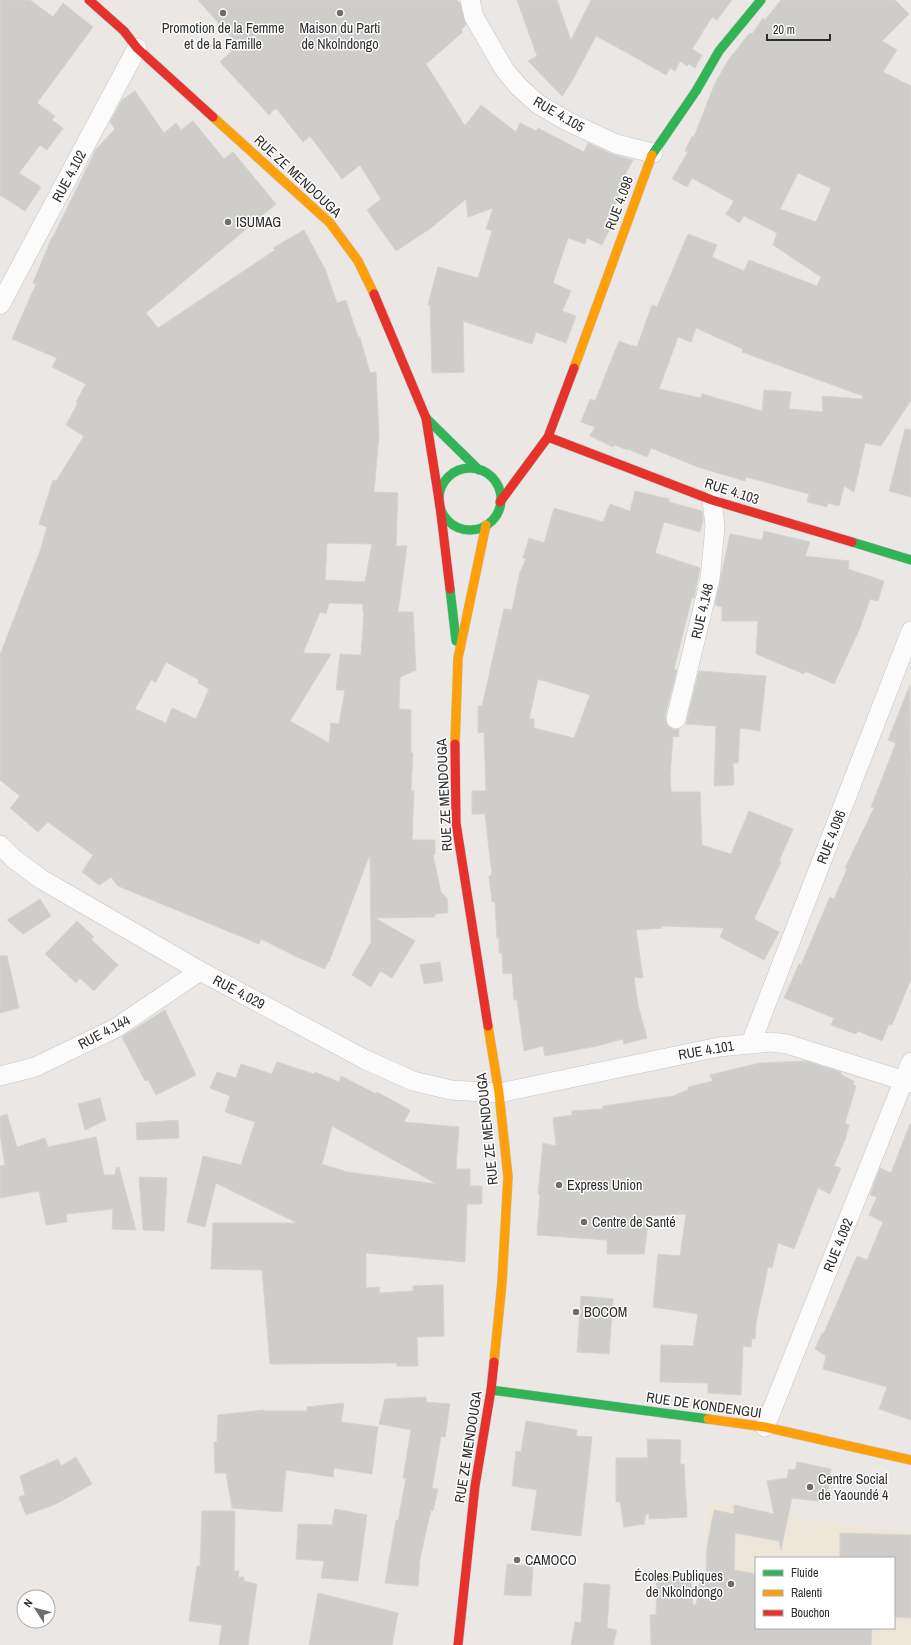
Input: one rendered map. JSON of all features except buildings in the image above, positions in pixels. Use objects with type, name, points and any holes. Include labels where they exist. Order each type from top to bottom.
[{"type":"main road","name":"RUE ZE MENDOUGA","points":[[89,0],[124,31],[137,48],[330,223],[358,261],[383,313],[426,418],[440,506],[458,658],[454,758],[456,823],[499,1093],[508,1177],[502,1282],[491,1390],[475,1486],[458,1645]]},
{"type":"main road","name":"RUE 4.098","points":[[500,502],[547,438],[652,153],[696,91],[719,51],[761,0]]},
{"type":"main road","name":"RUE ZE MENDOUGA","points":[[426,418],[479,470]]},
{"type":"main road","points":[[522,456],[547,438]]},
{"type":"main road","name":"RUE 4.103","points":[[547,438],[712,500],[911,560]]},
{"type":"main road","points":[[468,468],[479,470],[494,475],[500,502],[498,511],[493,519],[486,525],[477,529],[468,530],[458,528],[446,519],[440,506],[439,495],[442,485],[449,477],[458,471],[468,468]]},
{"type":"main road","name":"RUE ZE MENDOUGA","points":[[458,658],[486,525]]},
{"type":"main road","name":"RUE DE KONDENGUI","points":[[491,1390],[765,1427],[911,1460]]},
{"type":"street","name":"RUE 4.105","points":[[470,0],[474,17],[504,69],[519,88],[538,104],[567,121],[616,144],[652,153]]},
{"type":"street","name":"RUE 4.102","points":[[0,305],[137,48]]},
{"type":"street","name":"RUE 4.148","points":[[676,719],[710,579],[714,526],[712,500]]},
{"type":"street","name":"RUE 4.096","points":[[751,1042],[911,631]]},
{"type":"street","name":"RUE 4.029","points":[[0,845],[14,860],[41,879],[200,971],[364,1059],[413,1081],[451,1090],[499,1093]]},
{"type":"street","name":"RUE 4.144","points":[[0,1076],[35,1067],[116,1028],[200,971]]},
{"type":"street","name":"RUE 4.101","points":[[499,1093],[719,1047],[751,1042],[787,1044],[907,1082]]},
{"type":"street","name":"RUE 4.092","points":[[765,1427],[907,1082],[911,1062]]},
{"type":"shaded area","name":"Écoles Publiques de Nkolndongo","points":[[707,1503],[734,1505],[788,1517],[911,1533],[911,1645],[715,1645],[704,1610]]},
{"type":"traffic: fast","points":[[652,155],[696,91],[719,51],[761,0]]},
{"type":"traffic: fast","points":[[426,418],[479,470]]},
{"type":"traffic: fast","points":[[470,468],[482,471],[492,477],[498,487],[501,499],[498,511],[492,521],[482,527],[470,530],[458,527],[448,521],[442,511],[439,499],[442,487],[448,477],[458,471],[470,468]]},
{"type":"traffic: fast","points":[[852,542],[911,560]]},
{"type":"traffic: fast","points":[[450,589],[456,641]]},
{"type":"traffic: fast","points":[[491,1390],[708,1419]]},
{"type":"traffic: slow","points":[[213,117],[330,223],[358,261],[374,294]]},
{"type":"traffic: slow","points":[[574,368],[652,155]]},
{"type":"traffic: slow","points":[[455,744],[458,658],[486,525]]},
{"type":"traffic: slow","points":[[488,1026],[499,1093],[508,1177],[502,1282],[494,1362]]},
{"type":"traffic: slow","points":[[708,1419],[765,1427],[911,1460]]},
{"type":"traffic: jam","points":[[89,0],[124,31],[137,48],[213,117]]},
{"type":"traffic: jam","points":[[374,294],[426,418],[440,506],[450,589]]},
{"type":"traffic: jam","points":[[500,502],[548,437],[574,368]]},
{"type":"traffic: jam","points":[[548,437],[712,500],[852,542]]},
{"type":"traffic: jam","points":[[455,744],[456,823],[488,1026]]},
{"type":"traffic: jam","points":[[458,1645],[475,1486],[491,1390],[494,1362]]},
{"type":"place","name":"Promotion de la Femme et de la Famille","points":[[223,13]]},
{"type":"place","name":"Maison du Parti de Nkolndongo","points":[[340,13]]},
{"type":"place","name":"ISUMAG","points":[[228,222]]},
{"type":"place","name":"Express Union","points":[[559,1185]]},
{"type":"place","name":"Centre de Santé","points":[[584,1222]]},
{"type":"place","name":"BOCOM","points":[[576,1312]]},
{"type":"place","name":"Centre Social de Yaoundé 4","points":[[810,1487]]},
{"type":"place","name":"CAMOCO","points":[[517,1560]]},
{"type":"place","name":"Écoles Publiques de Nkolndongo","points":[[731,1584]]}]
